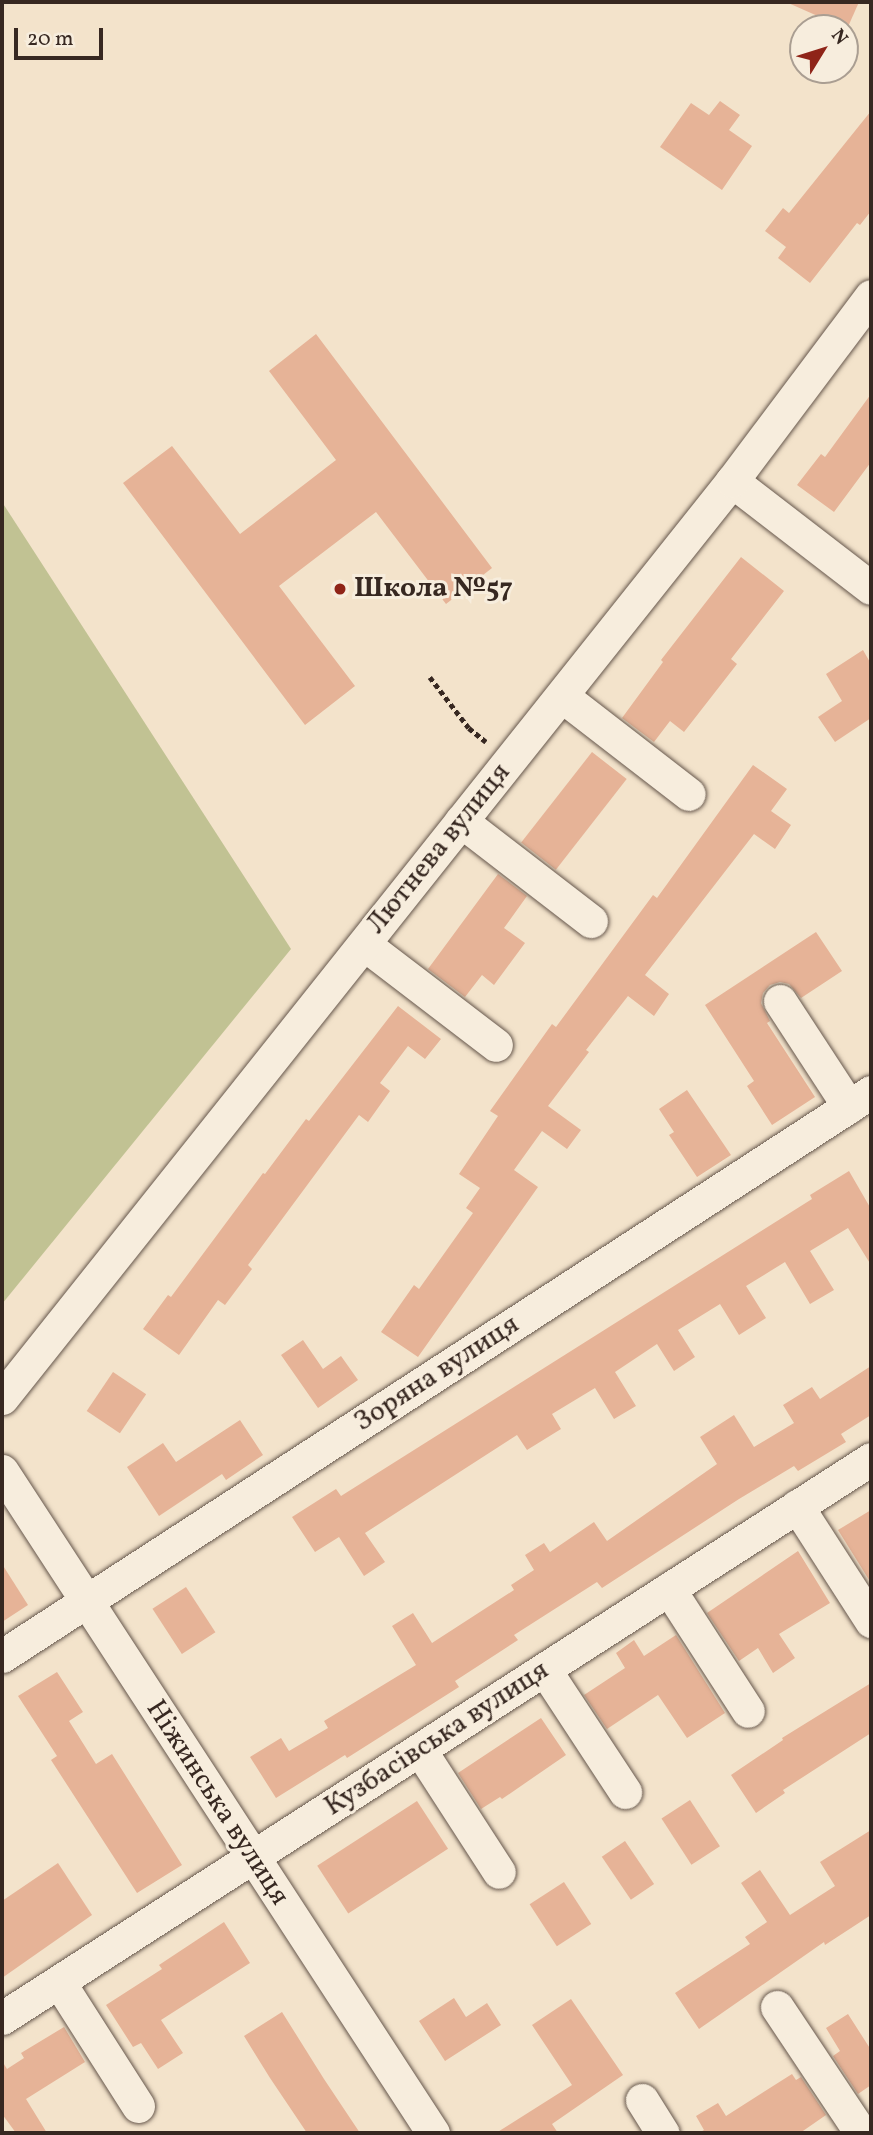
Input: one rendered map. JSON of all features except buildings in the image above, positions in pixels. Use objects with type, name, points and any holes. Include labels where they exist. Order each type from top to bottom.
[{"type":"street","name":"Лютнева вулиця","points":[[2,1398],[732,481],[871,296]]},
{"type":"street","points":[[732,481],[871,588]]},
{"type":"street","points":[[562,695],[689,794]]},
{"type":"street","points":[[461,821],[591,922]]},
{"type":"street","points":[[364,944],[496,1045]]},
{"type":"street","points":[[780,1001],[860,1100]]},
{"type":"street","name":"Зоряна вулиця","points":[[2,1656],[860,1100]]},
{"type":"street","name":"Кузбасівська вулиця","points":[[2,2018],[871,1459]]},
{"type":"street","name":"Ніжинська вулиця","points":[[2,1471],[433,2133]]},
{"type":"street","points":[[797,1506],[871,1621]]},
{"type":"street","points":[[669,1590],[748,1711]]},
{"type":"street","points":[[545,1670],[625,1792]]},
{"type":"street","points":[[420,1750],[499,1872]]},
{"type":"street","points":[[59,1982],[138,2106]]},
{"type":"street","points":[[776,2007],[862,2133]]},
{"type":"street","points":[[642,2100],[663,2133]]},
{"type":"path","points":[[430,677],[469,728],[509,762]]},
{"type":"green space","points":[[2,502],[291,949],[2,1304]]},
{"type":"place","name":"Школа №57","points":[[340,589]]}]
